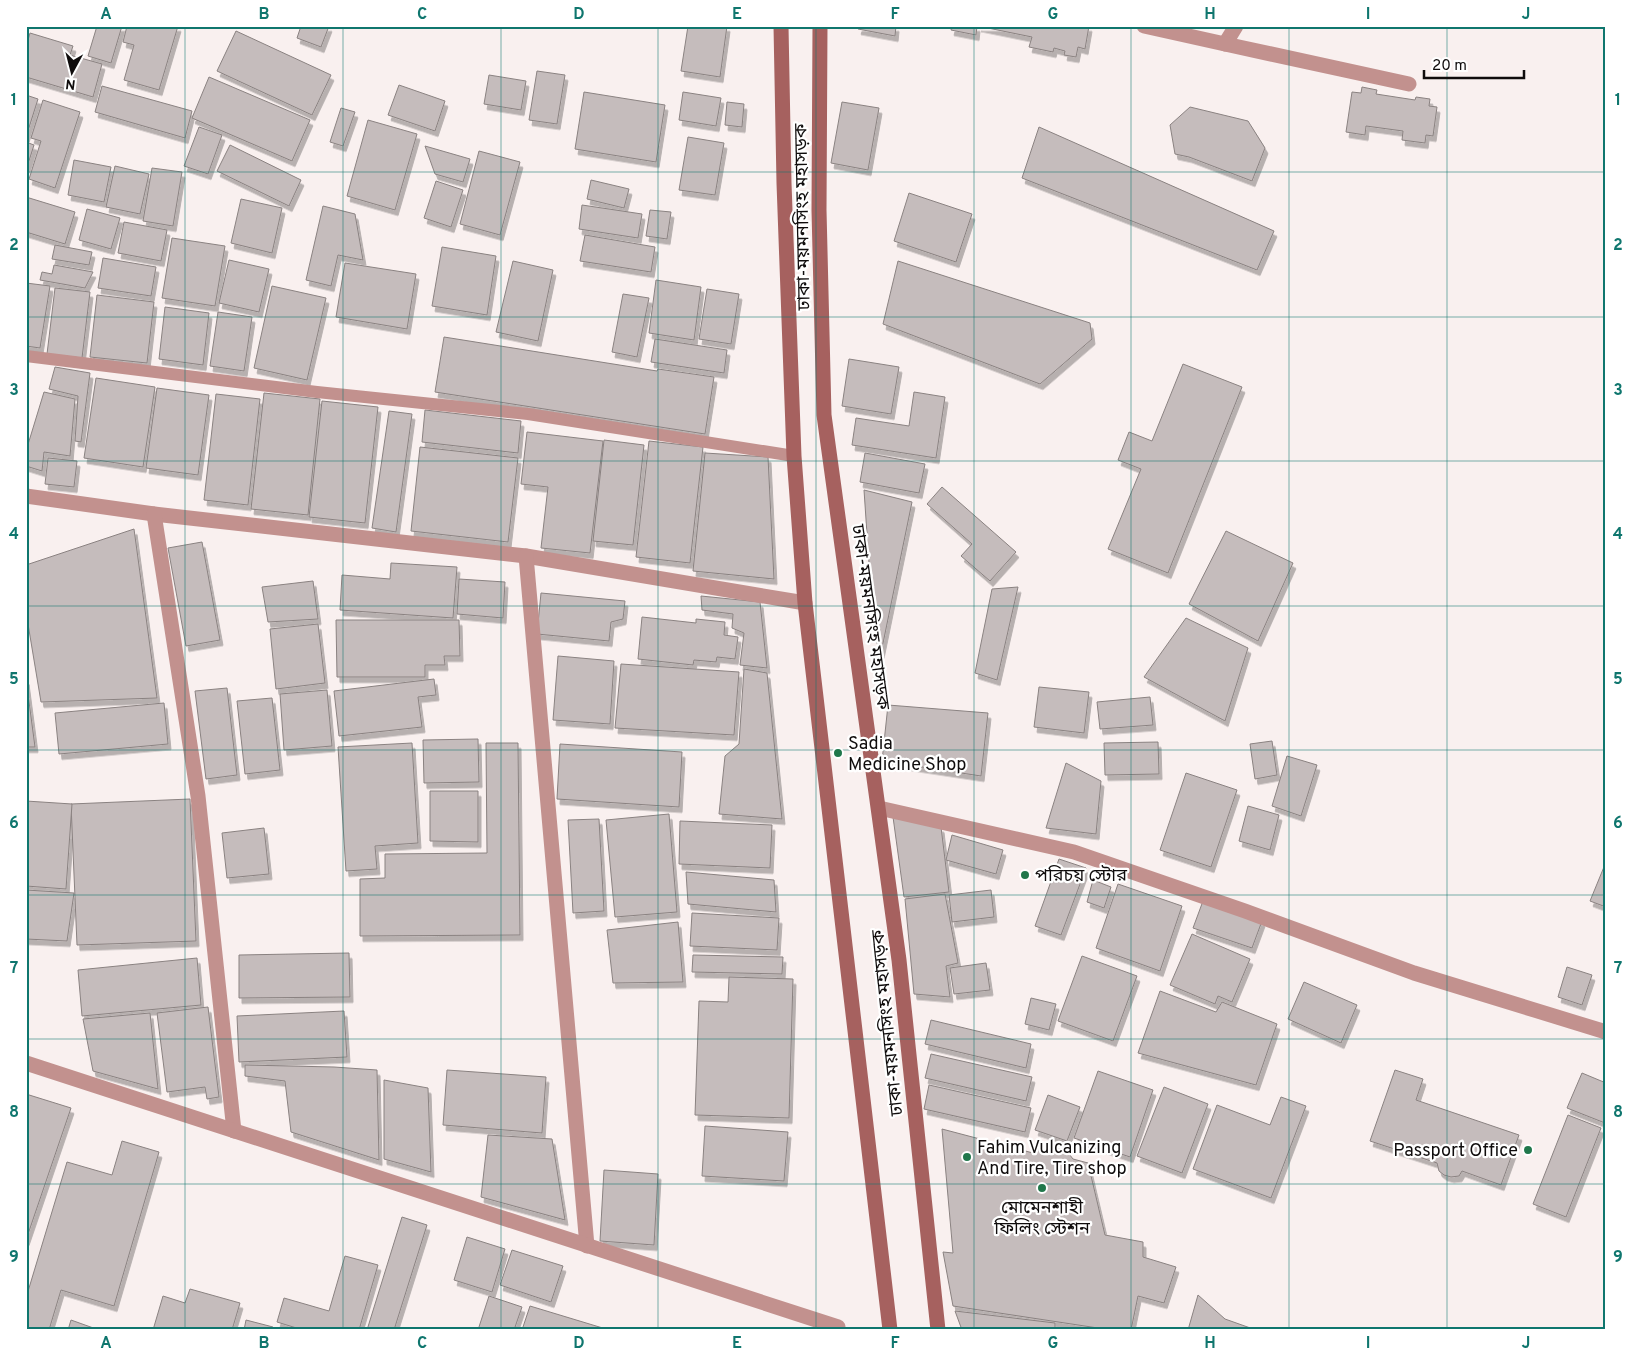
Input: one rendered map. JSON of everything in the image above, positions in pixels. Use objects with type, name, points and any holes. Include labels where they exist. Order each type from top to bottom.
[{"type":"main road","name":"ঢাকা-ময়মনসিংহ মহাসড়ক","points":[[781,26],[784,183],[794,456],[805,603],[890,1330]]},
{"type":"main road","name":"ঢাকা-ময়মনসিংহ মহাসড়ক","points":[[820,26],[819,210],[824,415],[899,960],[938,1330]]},
{"type":"street","points":[[1144,26],[1409,84]]},
{"type":"street","points":[[1226,44],[1236,26]]},
{"type":"street","points":[[26,496],[154,514],[526,556],[805,603]]},
{"type":"street","points":[[154,514],[198,796],[234,1130]]},
{"type":"street","points":[[526,556],[588,1246]]},
{"type":"street","points":[[879,808],[1074,852],[1245,911],[1414,973],[1606,1032]]},
{"type":"street","points":[[26,1063],[838,1328]]},
{"type":"lane","points":[[26,356],[317,392],[528,414],[794,456]]},
{"type":"building","points":[[97,26],[122,26],[111,63],[88,56]]},
{"type":"building","points":[[127,26],[178,26],[159,90],[124,80],[134,45],[123,42]]},
{"type":"building","points":[[301,26],[329,26],[321,47],[297,38]]},
{"type":"building","points":[[688,26],[727,26],[720,77],[681,71]]},
{"type":"building","points":[[859,26],[896,26],[895,36],[858,29]]},
{"type":"building","points":[[952,26],[977,26],[976,35],[951,30]]},
{"type":"building","points":[[978,26],[1089,26],[1085,49],[1078,47],[1076,57],[1064,55],[1065,51],[1054,48],[1053,52],[1029,47],[1032,37]]},
{"type":"building","points":[[236,31],[331,75],[312,115],[217,71]]},
{"type":"building","points":[[30,33],[73,46],[70,55],[102,64],[93,97],[26,77],[26,47]]},
{"type":"building","points":[[537,71],[565,75],[557,124],[529,120]]},
{"type":"building","points":[[489,75],[526,81],[521,110],[484,104]]},
{"type":"building","points":[[209,77],[310,120],[292,161],[192,118]]},
{"type":"building","points":[[399,85],[445,101],[435,131],[388,115]]},
{"type":"building","points":[[102,86],[192,111],[185,138],[95,112]]},
{"type":"building","points":[[1362,87],[1377,90],[1376,94],[1415,100],[1416,97],[1430,99],[1429,106],[1437,107],[1433,136],[1426,135],[1425,143],[1402,140],[1403,131],[1366,126],[1365,135],[1346,132],[1352,92],[1361,93]]},
{"type":"building","points":[[584,92],[665,105],[656,162],[575,149]]},
{"type":"building","points":[[683,92],[721,98],[716,126],[679,120]]},
{"type":"building","points":[[26,95],[38,99],[26,137]]},
{"type":"building","points":[[43,100],[80,112],[55,188],[29,179],[41,141],[31,138]]},
{"type":"building","points":[[727,102],[744,104],[742,127],[725,125]]},
{"type":"building","points":[[842,102],[879,108],[868,170],[831,163]]},
{"type":"building","points":[[1190,107],[1248,121],[1265,148],[1252,181],[1189,157],[1175,154],[1170,125]]},
{"type":"building","points":[[341,108],[355,112],[343,146],[330,142]]},
{"type":"building","points":[[368,120],[417,134],[395,210],[347,196]]},
{"type":"building","points":[[199,127],[222,135],[208,174],[184,166]]},
{"type":"building","points":[[1039,127],[1274,231],[1257,270],[1022,178]]},
{"type":"building","points":[[688,137],[724,143],[715,195],[679,190]]},
{"type":"building","points":[[26,142],[34,145],[27,167],[26,167]]},
{"type":"building","points":[[230,145],[301,180],[289,206],[217,171]]},
{"type":"building","points":[[425,146],[470,159],[463,182],[435,174]]},
{"type":"building","points":[[479,151],[520,162],[500,235],[460,224]]},
{"type":"building","points":[[74,160],[111,167],[104,202],[68,195]]},
{"type":"building","points":[[115,166],[149,174],[140,214],[106,207]]},
{"type":"building","points":[[152,168],[182,172],[173,226],[143,221]]},
{"type":"building","points":[[591,180],[629,189],[624,208],[587,199]]},
{"type":"building","points":[[436,181],[463,190],[451,227],[424,218]]},
{"type":"building","points":[[909,193],[972,214],[956,262],[894,241]]},
{"type":"building","points":[[26,197],[75,212],[65,244],[26,232]]},
{"type":"building","points":[[241,199],[282,208],[272,253],[231,243]]},
{"type":"building","points":[[582,205],[642,214],[638,238],[579,229]]},
{"type":"building","points":[[323,206],[355,214],[363,260],[338,255],[331,286],[306,280]]},
{"type":"building","points":[[87,209],[120,218],[111,249],[79,240]]},
{"type":"building","points":[[650,210],[671,212],[667,239],[646,236]]},
{"type":"building","points":[[124,222],[167,230],[161,261],[118,253]]},
{"type":"building","points":[[585,235],[655,247],[651,272],[580,261]]},
{"type":"building","points":[[172,238],[225,246],[215,306],[162,298]]},
{"type":"building","points":[[55,245],[92,252],[89,265],[52,259]]},
{"type":"building","points":[[442,247],[496,256],[487,315],[432,306]]},
{"type":"building","points":[[103,258],[156,267],[151,296],[98,288]]},
{"type":"building","points":[[229,260],[269,269],[259,312],[219,303]]},
{"type":"building","points":[[513,261],[553,270],[538,341],[496,332]]},
{"type":"building","points":[[898,261],[1090,323],[1092,339],[1040,384],[883,324]]},
{"type":"building","points":[[345,263],[416,274],[407,329],[336,317]]},
{"type":"building","points":[[54,265],[93,272],[85,288],[40,280],[42,272],[52,274]]},
{"type":"building","points":[[656,280],[701,287],[694,340],[649,333]]},
{"type":"building","points":[[26,283],[50,286],[40,348],[26,346]]},
{"type":"building","points":[[272,286],[326,298],[307,380],[254,368]]},
{"type":"building","points":[[55,288],[90,292],[82,358],[47,354]]},
{"type":"building","points":[[707,289],[739,294],[731,344],[699,339]]},
{"type":"building","points":[[623,294],[649,298],[637,357],[612,352]]},
{"type":"building","points":[[97,295],[154,302],[147,363],[90,357]]},
{"type":"building","points":[[165,307],[209,313],[203,365],[159,359]]},
{"type":"building","points":[[218,312],[252,317],[244,371],[210,366]]},
{"type":"building","points":[[444,337],[657,371],[658,369],[714,377],[705,434],[435,392]]},
{"type":"building","points":[[655,339],[727,350],[724,373],[651,362]]},
{"type":"building","points":[[849,359],[899,367],[891,414],[842,406]]},
{"type":"building","points":[[1183,364],[1242,387],[1168,573],[1108,549],[1141,469],[1118,460],[1129,432],[1152,441]]},
{"type":"building","points":[[55,367],[90,373],[81,442],[75,441],[78,396],[49,389]]},
{"type":"building","points":[[96,378],[155,387],[143,467],[84,458]]},
{"type":"building","points":[[157,388],[209,395],[198,475],[146,468]]},
{"type":"building","points":[[44,392],[75,399],[70,456],[44,452],[42,471],[26,466],[26,451]]},
{"type":"building","points":[[914,392],[945,397],[936,458],[852,445],[856,418],[909,426]]},
{"type":"building","points":[[264,393],[320,399],[308,515],[251,509]]},
{"type":"building","points":[[216,394],[260,399],[248,505],[204,500]]},
{"type":"building","points":[[322,401],[378,407],[365,523],[309,517]]},
{"type":"building","points":[[425,410],[521,421],[518,453],[422,442]]},
{"type":"building","points":[[389,411],[412,414],[396,532],[372,528]]},
{"type":"building","points":[[527,432],[603,441],[590,553],[541,548],[548,487],[521,484]]},
{"type":"building","points":[[604,440],[644,445],[633,545],[593,541]]},
{"type":"building","points":[[649,441],[703,447],[690,563],[636,557]]},
{"type":"building","points":[[420,447],[518,458],[508,542],[411,531]]},
{"type":"building","points":[[705,453],[768,457],[774,579],[693,571]]},
{"type":"building","points":[[865,453],[925,464],[919,493],[860,482]]},
{"type":"building","points":[[48,458],[77,461],[74,487],[45,484]]},
{"type":"building","points":[[942,487],[1016,552],[990,581],[961,556],[972,544],[927,504]]},
{"type":"building","points":[[864,490],[912,502],[881,653],[874,636]]},
{"type":"building","points":[[134,529],[157,698],[41,702],[26,612],[26,565]]},
{"type":"building","points":[[1226,531],[1293,563],[1258,641],[1189,604]]},
{"type":"building","points":[[202,542],[220,640],[186,646],[168,548]]},
{"type":"building","points":[[391,563],[457,567],[453,618],[340,610],[342,575],[390,579]]},
{"type":"building","points":[[459,579],[505,582],[503,618],[457,614]]},
{"type":"building","points":[[313,581],[318,619],[268,622],[262,587]]},
{"type":"building","points":[[1018,587],[997,680],[975,673],[992,589]]},
{"type":"building","points":[[541,593],[625,601],[623,619],[611,622],[609,641],[537,634]]},
{"type":"building","points":[[701,596],[760,602],[767,668],[740,665],[744,633],[732,628],[733,614],[702,610]]},
{"type":"building","points":[[642,617],[696,623],[696,619],[725,622],[724,635],[738,637],[735,659],[717,657],[716,662],[694,660],[693,665],[638,659]]},
{"type":"building","points":[[1186,618],[1248,648],[1225,721],[1144,677]]},
{"type":"building","points":[[336,620],[459,620],[460,656],[444,656],[445,665],[425,665],[425,677],[337,677]]},
{"type":"building","points":[[318,624],[325,683],[276,689],[270,629]]},
{"type":"building","points":[[558,656],[614,661],[610,724],[553,720]]},
{"type":"building","points":[[621,664],[739,672],[734,735],[615,728]]},
{"type":"building","points":[[744,669],[767,673],[782,819],[719,814],[725,756],[739,744]]},
{"type":"building","points":[[26,679],[35,747],[26,747]]},
{"type":"building","points":[[434,679],[436,695],[418,697],[422,727],[339,736],[334,691]]},
{"type":"building","points":[[1039,687],[1089,692],[1084,733],[1034,727]]},
{"type":"building","points":[[227,688],[237,775],[206,779],[195,691]]},
{"type":"building","points":[[327,690],[332,746],[284,750],[280,694]]},
{"type":"building","points":[[1150,697],[1153,725],[1100,729],[1097,702]]},
{"type":"building","points":[[272,698],[280,770],[245,774],[237,701]]},
{"type":"building","points":[[164,703],[168,744],[59,754],[55,713]]},
{"type":"building","points":[[888,705],[988,713],[981,776],[882,761]]},
{"type":"building","points":[[478,739],[479,782],[424,783],[423,740]]},
{"type":"building","points":[[1272,741],[1277,775],[1255,779],[1250,744]]},
{"type":"building","points":[[1158,742],[1159,774],[1105,775],[1104,743]]},
{"type":"building","points":[[412,743],[418,843],[375,846],[377,869],[346,871],[338,747]]},
{"type":"building","points":[[486,743],[518,743],[520,935],[360,936],[360,879],[385,878],[385,854],[487,853]]},
{"type":"building","points":[[560,744],[682,752],[679,807],[557,799]]},
{"type":"building","points":[[1287,756],[1317,765],[1301,816],[1272,806]]},
{"type":"building","points":[[1066,763],[1101,781],[1096,834],[1046,828]]},
{"type":"building","points":[[1186,773],[1237,790],[1211,867],[1160,850]]},
{"type":"building","points":[[430,791],[478,791],[478,842],[430,841]]},
{"type":"building","points":[[190,799],[196,941],[77,945],[71,804]]},
{"type":"building","points":[[26,801],[72,804],[66,889],[26,886]]},
{"type":"building","points":[[1248,806],[1279,815],[1270,850],[1239,841]]},
{"type":"building","points":[[669,814],[677,912],[615,917],[606,820]]},
{"type":"building","points":[[893,817],[941,827],[949,892],[904,897]]},
{"type":"building","points":[[599,819],[604,911],[573,913],[568,820]]},
{"type":"building","points":[[680,821],[772,825],[770,868],[679,864]]},
{"type":"building","points":[[264,828],[269,874],[227,878],[222,833]]},
{"type":"building","points":[[952,835],[1003,850],[996,874],[946,860]]},
{"type":"building","points":[[1059,859],[1086,868],[1061,935],[1035,926]]},
{"type":"building","points":[[1606,862],[1606,907],[1590,901]]},
{"type":"building","points":[[686,872],[774,880],[776,912],[688,904]]},
{"type":"building","points":[[1093,880],[1111,887],[1104,908],[1087,902]]},
{"type":"building","points":[[1118,884],[1182,906],[1160,971],[1096,948]]},
{"type":"building","points":[[26,890],[74,893],[67,941],[26,939]]},
{"type":"building","points":[[991,890],[994,917],[952,922],[949,895]]},
{"type":"building","points":[[945,894],[958,963],[946,966],[950,997],[914,994],[905,899]]},
{"type":"building","points":[[1203,901],[1262,921],[1252,948],[1193,928]]},
{"type":"building","points":[[692,913],[779,918],[777,950],[690,946]]},
{"type":"building","points":[[678,922],[683,982],[613,983],[607,930]]},
{"type":"building","points":[[1192,934],[1250,959],[1232,1002],[1218,996],[1215,1004],[1170,985]]},
{"type":"building","points":[[349,953],[350,997],[239,998],[239,955]]},
{"type":"building","points":[[693,955],[783,957],[782,974],[692,972]]},
{"type":"building","points":[[1082,956],[1137,976],[1113,1041],[1058,1021]]},
{"type":"building","points":[[197,958],[201,1005],[82,1016],[78,970]]},
{"type":"building","points":[[986,963],[990,990],[954,994],[950,968]]},
{"type":"building","points":[[1567,967],[1592,975],[1582,1005],[1558,997]]},
{"type":"building","points":[[729,977],[793,979],[789,1118],[695,1115],[699,1001],[728,1002]]},
{"type":"building","points":[[1304,982],[1357,1005],[1341,1043],[1288,1019]]},
{"type":"building","points":[[1160,991],[1216,1012],[1222,1002],[1277,1024],[1256,1085],[1138,1053]]},
{"type":"building","points":[[1031,998],[1056,1004],[1049,1030],[1025,1024]]},
{"type":"building","points":[[208,1007],[219,1097],[207,1099],[205,1087],[167,1092],[157,1013]]},
{"type":"building","points":[[344,1011],[347,1057],[239,1062],[237,1016]]},
{"type":"building","points":[[150,1013],[158,1089],[93,1071],[83,1019]]},
{"type":"building","points":[[931,1020],[1031,1044],[1026,1068],[925,1044]]},
{"type":"building","points":[[931,1054],[1032,1077],[1026,1101],[925,1078]]},
{"type":"building","points":[[245,1065],[377,1070],[379,1160],[291,1132],[285,1081],[245,1076]]},
{"type":"building","points":[[447,1070],[546,1077],[542,1133],[443,1125]]},
{"type":"building","points":[[1395,1070],[1423,1079],[1416,1100],[1519,1135],[1501,1185],[1462,1171],[1459,1176],[1451,1177],[1444,1175],[1439,1171],[1437,1163],[1370,1141]]},
{"type":"building","points":[[1098,1071],[1153,1090],[1130,1157],[1074,1138]]},
{"type":"building","points":[[1582,1073],[1606,1083],[1605,1123],[1567,1108]]},
{"type":"building","points":[[384,1080],[428,1088],[431,1172],[384,1159]]},
{"type":"building","points":[[929,1085],[1031,1108],[1025,1132],[924,1109]]},
{"type":"building","points":[[1164,1087],[1208,1104],[1182,1173],[1137,1156]]},
{"type":"building","points":[[26,1094],[71,1108],[26,1240]]},
{"type":"building","points":[[1048,1095],[1080,1107],[1067,1141],[1035,1130]]},
{"type":"building","points":[[1281,1097],[1306,1106],[1271,1198],[1193,1169],[1217,1105],[1270,1125]]},
{"type":"building","points":[[1568,1115],[1601,1128],[1566,1217],[1533,1204]]},
{"type":"building","points":[[705,1126],[788,1132],[784,1181],[702,1176]]},
{"type":"building","points":[[942,1129],[1033,1153],[1036,1144],[1066,1150],[1073,1159],[1088,1163],[1105,1235],[1143,1242],[1143,1257],[1176,1267],[1164,1303],[1138,1296],[1131,1330],[1111,1330],[953,1306],[943,1252],[953,1253]]},
{"type":"building","points":[[488,1135],[552,1139],[565,1220],[481,1197]]},
{"type":"building","points":[[122,1141],[159,1152],[114,1306],[61,1290],[49,1330],[26,1330],[26,1298],[67,1162],[112,1175]]},
{"type":"building","points":[[604,1170],[658,1174],[654,1245],[600,1241]]},
{"type":"building","points":[[402,1217],[427,1225],[394,1330],[367,1330]]},
{"type":"building","points":[[467,1237],[505,1249],[492,1292],[454,1280]]},
{"type":"building","points":[[512,1250],[563,1266],[551,1302],[500,1285]]},
{"type":"building","points":[[345,1256],[378,1265],[359,1330],[303,1330],[277,1322],[284,1298],[329,1311]]},
{"type":"building","points":[[190,1289],[240,1303],[232,1330],[153,1330],[163,1296],[185,1303]]},
{"type":"building","points":[[1198,1295],[1225,1319],[1256,1330],[1188,1330]]},
{"type":"building","points":[[489,1296],[522,1307],[514,1330],[478,1330]]},
{"type":"building","points":[[530,1306],[606,1329],[522,1330]]},
{"type":"building","points":[[955,1311],[1055,1323],[1055,1330],[962,1330]]},
{"type":"building","points":[[71,1320],[99,1330],[68,1330]]},
{"type":"building","points":[[246,1320],[273,1327],[272,1330],[244,1330]]},
{"type":"place","name":"Sadia Medicine Shop","points":[[838,753]]},
{"type":"place","name":"পরিচয় স্টোর","points":[[1025,875]]},
{"type":"place","name":"Passport Office","points":[[1528,1150]]},
{"type":"place","name":"Fahim Vulcanizing And Tire, Tire shop","points":[[967,1157]]},
{"type":"place","name":"মোমেনশাহী ফিলিং স্টেশন","points":[[1042,1188]]}]
